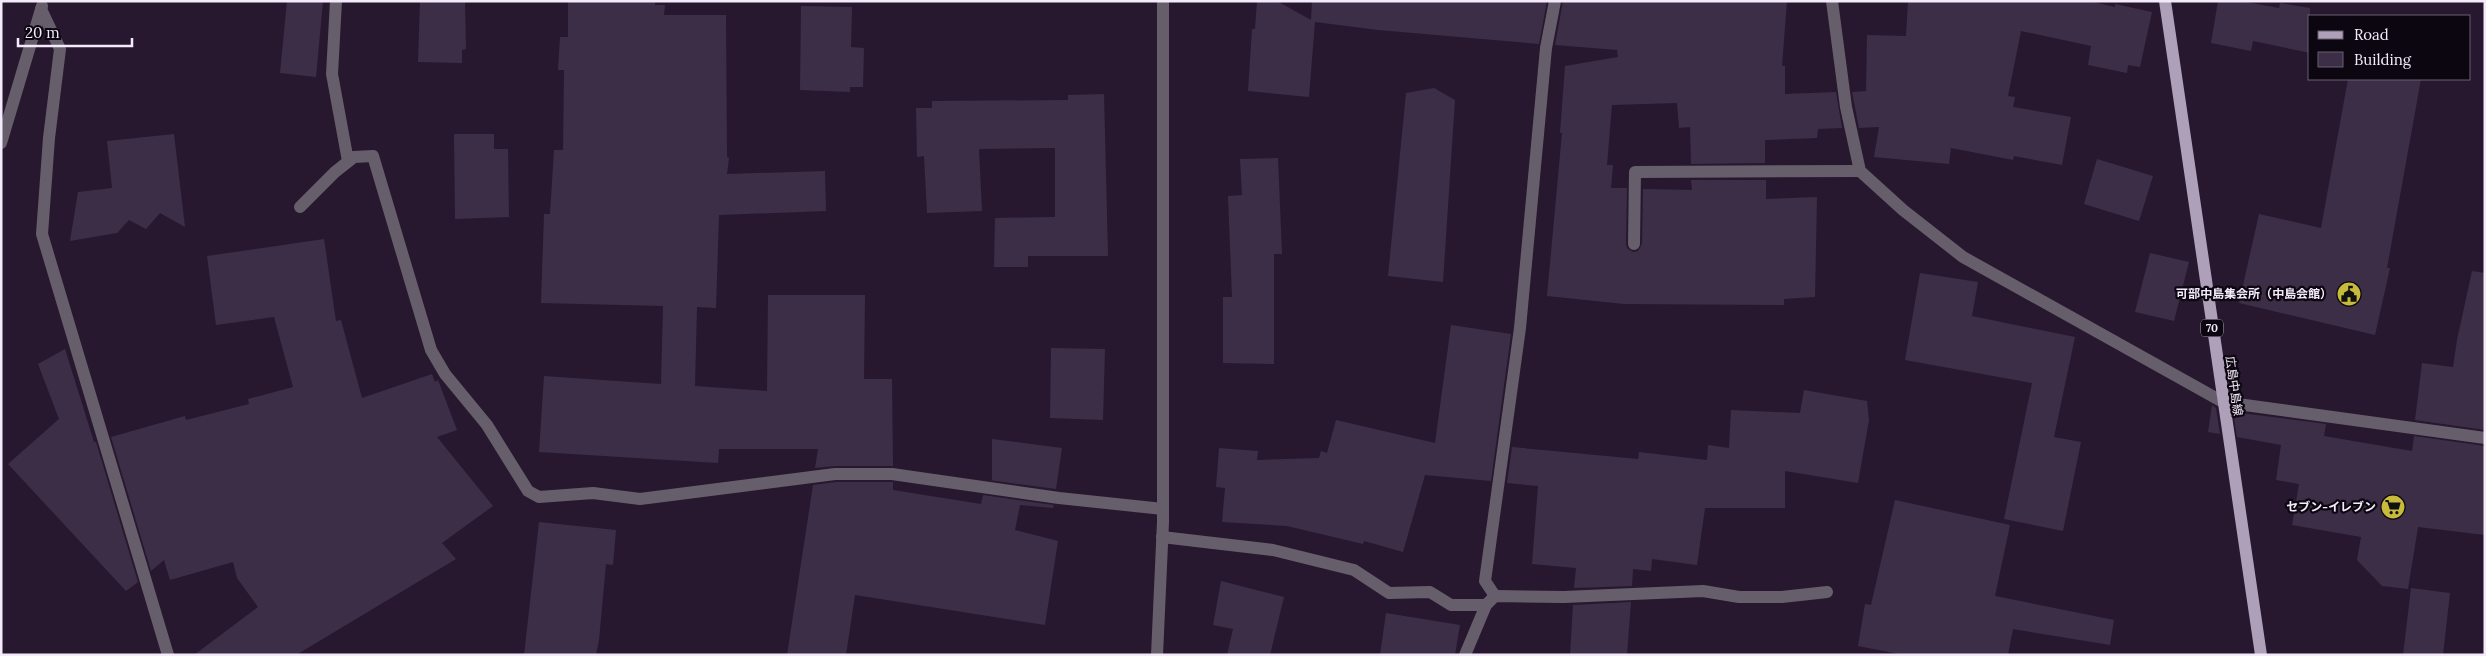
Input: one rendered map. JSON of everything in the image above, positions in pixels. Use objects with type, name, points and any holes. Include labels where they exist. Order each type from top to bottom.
[{"type":"main road","name":"広島中島線","points":[[2166,1],[2260,655]]},
{"type":"street","points":[[336,1],[332,74],[348,162]]},
{"type":"street","points":[[1157,655],[1163,509],[1163,1]]},
{"type":"street","points":[[1465,655],[1490,601],[1485,581],[1520,328],[1546,48],[1555,1]]},
{"type":"street","points":[[1832,1],[1846,107],[1860,171],[1903,210],[1963,257],[2223,402],[2485,438]]},
{"type":"street","points":[[1,143],[42,5]]},
{"type":"street","points":[[42,5],[60,49],[49,138],[42,234],[168,655]]},
{"type":"street","points":[[300,207],[354,157],[373,156],[431,350],[445,374],[488,425],[528,491],[539,497],[593,493],[640,499],[852,473],[892,474],[1059,498],[1163,509]]},
{"type":"street","points":[[1634,244],[1635,172],[1860,171]]},
{"type":"street","points":[[1162,537],[1273,550],[1354,570],[1389,593],[1430,592],[1451,605],[1564,596],[1702,591],[1739,596],[1782,597],[1828,592]]},
{"type":"building","points":[[287,1],[323,1],[316,77],[280,73]]},
{"type":"building","points":[[420,1],[465,1],[466,49],[462,50],[462,63],[418,62]]},
{"type":"building","points":[[655,1],[655,5],[665,5],[664,15],[726,15],[727,157],[729,158],[727,174],[825,171],[826,211],[719,215],[716,308],[697,307],[695,386],[767,391],[768,295],[865,295],[864,379],[892,379],[893,466],[815,468],[818,449],[719,449],[718,463],[539,452],[544,376],[661,384],[663,306],[541,303],[544,214],[550,214],[554,150],[563,150],[564,70],[558,70],[560,37],[568,37],[568,2]]},
{"type":"building","points":[[1257,1],[1277,1],[1311,20],[1312,1],[1547,1],[1539,44],[1378,30],[1315,22],[1309,97],[1248,91],[1252,29],[1255,29]]},
{"type":"building","points":[[1563,1],[1787,1],[1782,66],[1785,66],[1785,94],[1836,92],[1842,128],[1818,129],[1817,138],[1765,140],[1765,163],[1691,164],[1690,127],[1679,128],[1677,103],[1612,105],[1607,165],[1613,165],[1611,188],[1627,188],[1626,244],[1627,248],[1633,252],[1638,251],[1642,244],[1643,189],[1692,190],[1691,180],[1766,180],[1766,199],[1817,197],[1815,297],[1784,299],[1784,305],[1624,304],[1547,296],[1562,133],[1560,133],[1565,66],[1618,57],[1617,50],[1555,45]]},
{"type":"building","points":[[1908,1],[2089,1],[2115,7],[2115,4],[2152,12],[2140,67],[2128,65],[2127,73],[2088,65],[2091,46],[2021,31],[2008,96],[2015,97],[2013,107],[2071,117],[2062,165],[2014,156],[2013,160],[1951,148],[1949,164],[1874,157],[1879,127],[1859,128],[1852,92],[1866,91],[1867,35],[1906,36]]},
{"type":"building","points":[[2218,1],[2241,1],[2279,8],[2280,3],[2310,8],[2310,15],[2308,15],[2308,53],[2253,41],[2251,51],[2211,43]]},
{"type":"building","points":[[801,6],[852,7],[851,47],[864,48],[863,87],[850,87],[850,92],[800,90]]},
{"type":"building","points":[[2348,80],[2421,80],[2387,268],[2390,268],[2375,335],[2239,303],[2259,214],[2321,228]]},
{"type":"building","points":[[1434,88],[1455,100],[1443,282],[1388,276],[1406,93]]},
{"type":"building","points":[[1104,94],[1108,256],[1028,256],[1028,267],[994,267],[995,218],[1055,217],[1055,148],[979,149],[982,211],[927,213],[924,156],[917,157],[916,108],[932,108],[932,101],[1068,100],[1068,95]]},
{"type":"building","points":[[174,134],[185,227],[160,213],[146,229],[129,220],[117,233],[70,241],[78,192],[112,188],[107,141]]},
{"type":"building","points":[[454,134],[494,134],[494,149],[508,149],[509,217],[455,219]]},
{"type":"building","points":[[1278,158],[1282,254],[1274,254],[1274,364],[1223,363],[1223,297],[1232,297],[1228,196],[1242,195],[1240,159]]},
{"type":"building","points":[[2097,159],[2153,176],[2139,221],[2084,204]]},
{"type":"building","points":[[324,239],[336,321],[341,320],[362,398],[432,374],[435,382],[438,380],[457,430],[437,437],[493,506],[442,543],[456,559],[296,655],[194,655],[258,607],[237,578],[233,562],[170,580],[164,560],[151,571],[111,437],[185,416],[186,420],[249,404],[248,399],[293,387],[274,317],[216,325],[207,256]]},
{"type":"building","points":[[2150,253],[2189,262],[2174,321],[2135,312]]},
{"type":"building","points":[[2472,271],[2485,273],[2485,430],[2415,420],[2422,363],[2453,367]]},
{"type":"building","points":[[1920,273],[1978,282],[1972,316],[2075,337],[2054,437],[2081,442],[2063,531],[2004,519],[2032,383],[1905,360]]},
{"type":"building","points":[[1451,325],[1511,334],[1491,481],[1425,475],[1403,552],[1364,541],[1363,544],[1287,526],[1222,522],[1225,488],[1216,487],[1219,448],[1258,451],[1257,460],[1319,458],[1321,451],[1327,453],[1336,420],[1435,443]]},
{"type":"building","points":[[1051,348],[1105,349],[1103,420],[1050,418]]},
{"type":"building","points":[[65,349],[94,442],[96,442],[138,582],[126,591],[8,464],[59,419],[38,364]]},
{"type":"building","points":[[1804,390],[1867,401],[1869,420],[1858,483],[1785,471],[1785,508],[1705,508],[1697,565],[1652,559],[1651,571],[1633,569],[1632,586],[1574,588],[1576,568],[1532,564],[1538,486],[1507,483],[1512,447],[1638,459],[1639,452],[1707,460],[1708,445],[1729,448],[1731,410],[1800,413]]},
{"type":"building","points":[[2212,405],[2216,408],[2220,434],[2208,432]]},
{"type":"building","points":[[2233,412],[2326,424],[2324,436],[2412,451],[2414,436],[2485,446],[2485,535],[2418,527],[2408,589],[2382,586],[2357,560],[2361,537],[2292,525],[2299,484],[2276,480],[2281,445],[2237,437]]},
{"type":"building","points":[[992,439],[1062,448],[1056,489],[989,480],[992,480]]},
{"type":"building","points":[[836,482],[893,482],[893,490],[981,504],[983,495],[1054,505],[1053,508],[1020,505],[1015,530],[1058,541],[1045,625],[855,595],[846,655],[787,655],[813,485]]},
{"type":"building","points":[[1895,500],[2010,525],[1995,596],[2114,620],[2110,645],[2013,629],[2008,655],[1904,655],[1858,646],[1865,604],[1871,605]]},
{"type":"building","points":[[539,522],[616,530],[613,565],[606,564],[596,655],[524,655]]},
{"type":"building","points":[[1221,581],[1284,597],[1270,655],[1227,655],[1233,629],[1213,625]]},
{"type":"building","points":[[2411,588],[2450,593],[2443,655],[2403,655]]},
{"type":"building","points":[[1631,602],[1627,655],[1570,655],[1573,605]]},
{"type":"building","points":[[1386,613],[1460,625],[1455,655],[1380,655]]},
{"type":"place","name":"可部中島集会所（中島会館）","points":[[2349,294]]},
{"type":"place","name":"セブン-イレブン","points":[[2393,507]]}]
